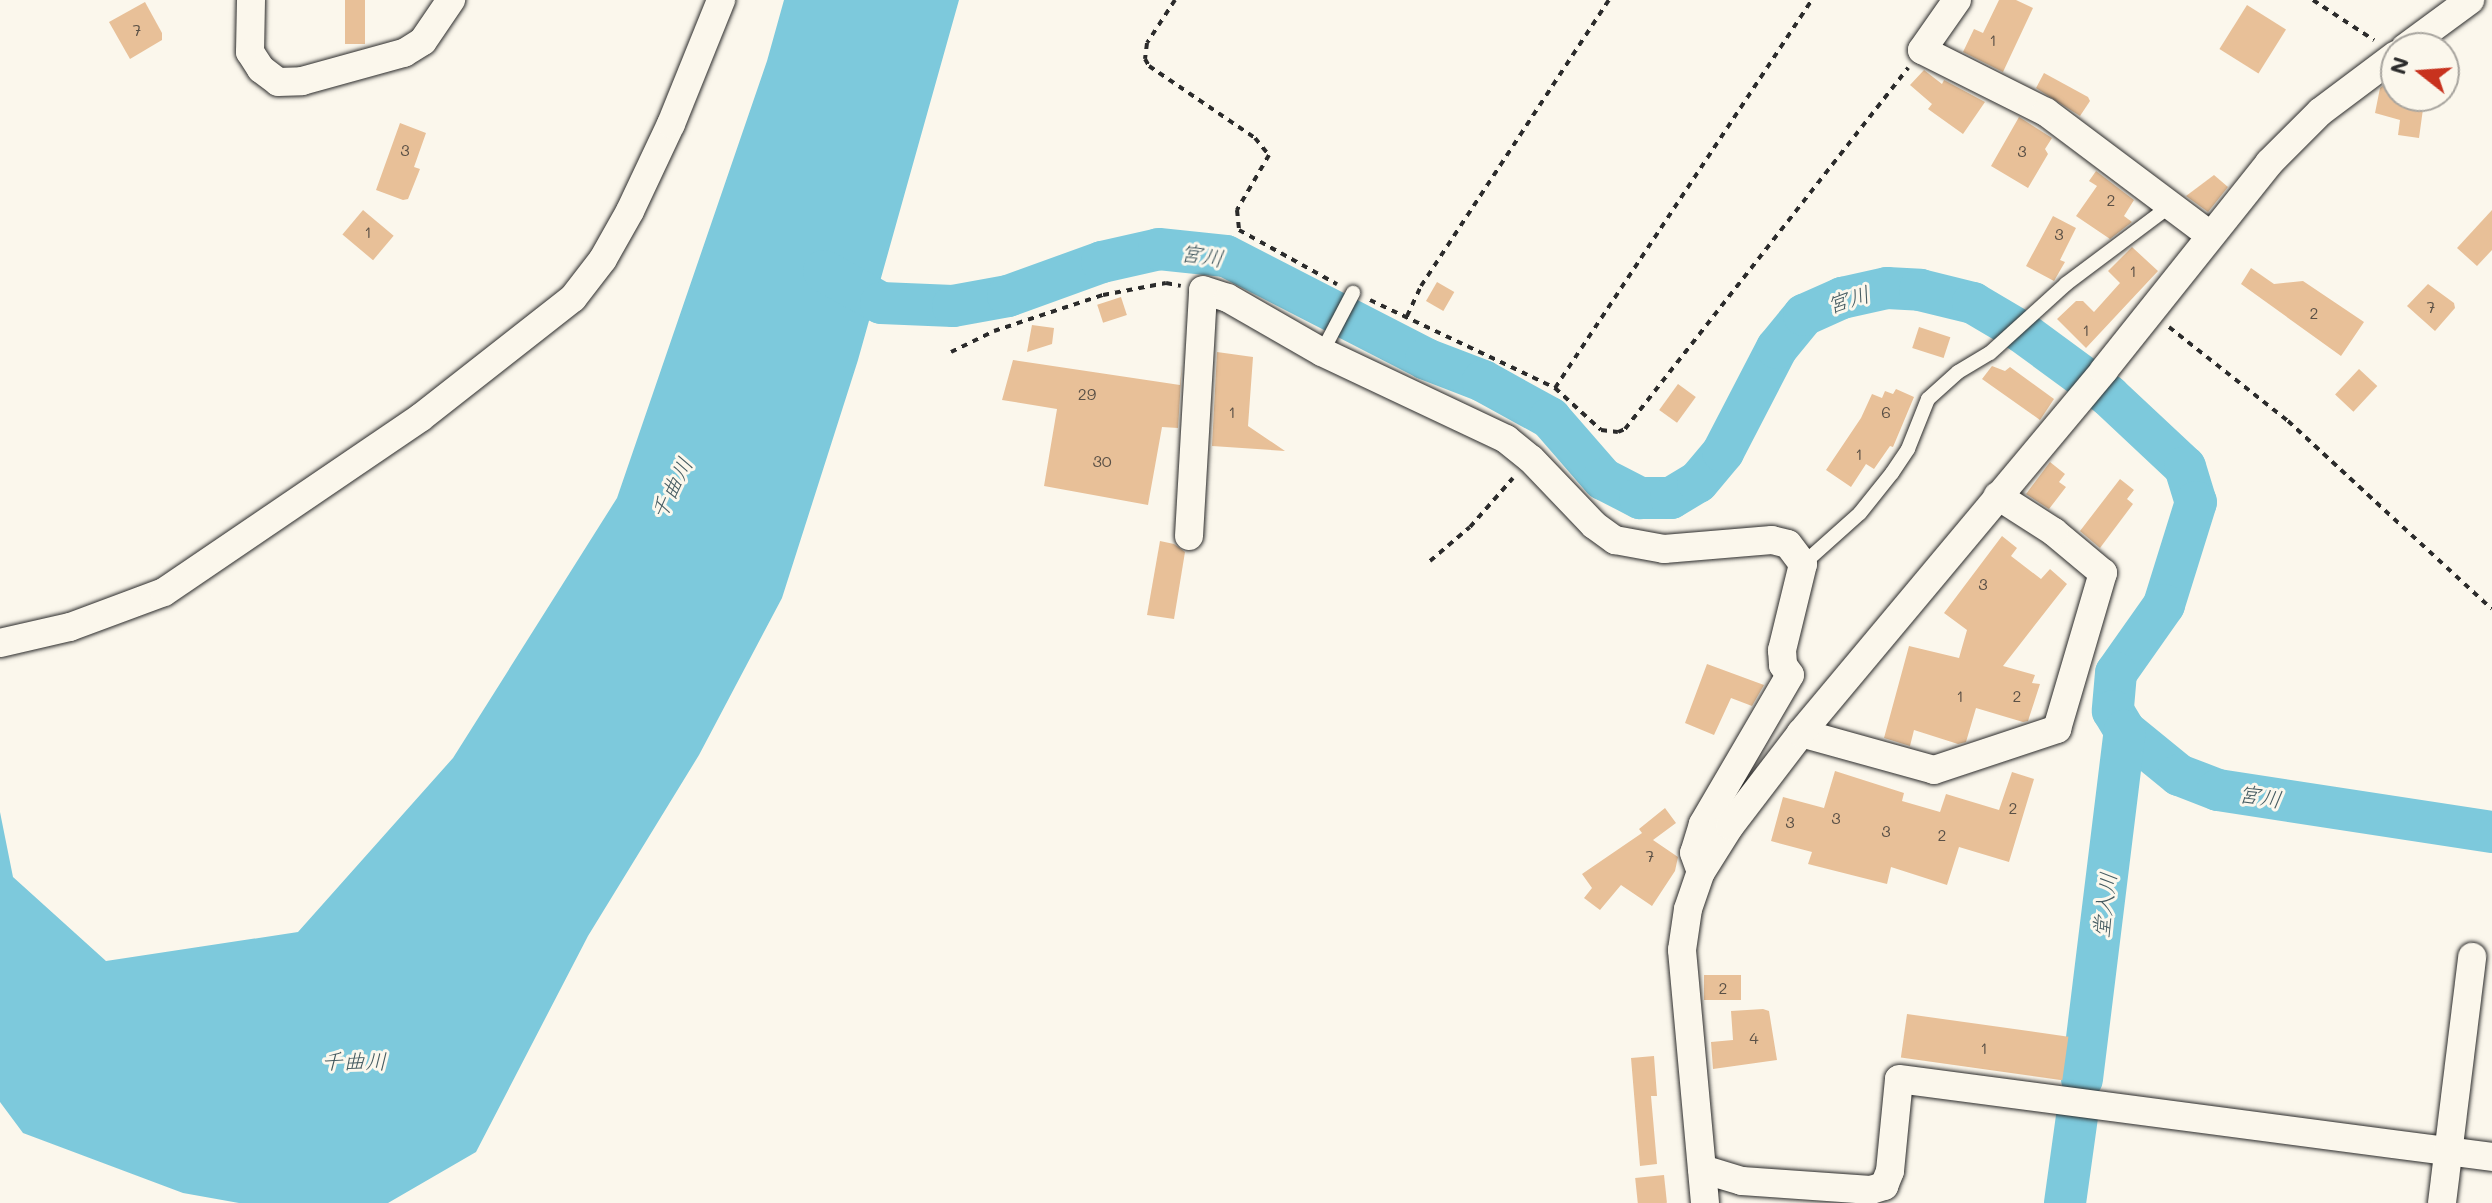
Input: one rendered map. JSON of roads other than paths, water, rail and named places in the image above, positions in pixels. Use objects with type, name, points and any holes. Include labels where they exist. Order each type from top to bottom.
[{"type":"street","points":[[251,0],[250,52],[261,69],[278,82],[302,81],[404,53],[423,41],[444,3]]},
{"type":"street","points":[[0,643],[70,627],[164,592],[420,418],[573,298],[603,259],[630,211],[671,124],[721,0]]},
{"type":"street","points":[[1957,0],[1922,50],[2046,112],[2113,159],[2210,235]]},
{"type":"street","points":[[2422,32],[2470,0]]},
{"type":"street","points":[[1705,1203],[1682,950],[1688,909],[1701,872],[1730,826],[1834,691],[2104,370],[2269,163],[2320,112],[2380,62]]},
{"type":"street","points":[[1189,536],[1203,290],[1328,341],[1506,439],[1531,459],[1585,517],[1615,540],[1664,549],[1772,540],[1788,544],[1803,564],[1782,650],[1783,665],[1790,675],[1834,691]]},
{"type":"street","points":[[1801,733],[1934,770],[2057,729],[2103,573],[2054,532],[1998,496]]},
{"type":"street","points":[[1701,872],[1694,853],[1703,824],[1790,675]]},
{"type":"street","points":[[2442,1203],[2472,957]]},
{"type":"street","points":[[1702,1169],[1744,1192],[1871,1190],[1884,1186],[1890,1171],[1899,1079],[2492,1157]]},
{"type":"lane","points":[[1803,564],[1860,513],[1892,473],[1908,449],[1928,399],[1958,372],[2004,339],[2026,316],[2170,206]]},
{"type":"lane","points":[[1328,341],[1351,297]]},
{"type":"water","name":"千曲川","points":[[784,0],[959,0],[858,360],[782,598],[699,755],[588,936],[476,1152],[388,1203],[239,1203],[183,1193],[23,1133],[0,1102],[0,812],[13,877],[106,961],[298,932],[453,758],[617,498],[767,61]]},
{"type":"waterway","name":"宮川","points":[[824,271],[881,303],[953,306],[1008,296],[1102,262],[1159,249],[1226,256],[1426,359],[1483,381],[1550,418],[1603,479],[1640,498],[1671,498],[1698,482],[1723,452],[1777,348],[1804,315],[1842,298],[1887,288],[1920,290],[1973,303],[2022,332],[2109,396],[2185,467],[2196,502],[2164,605],[2116,673],[2113,711],[2125,731],[2179,775],[2218,790],[2492,832]]},
{"type":"waterway","name":"堂入川","points":[[2082,1079],[2125,731]]},
{"type":"waterway","name":"堂入川","points":[[2065,1203],[2077,1116]]}]
